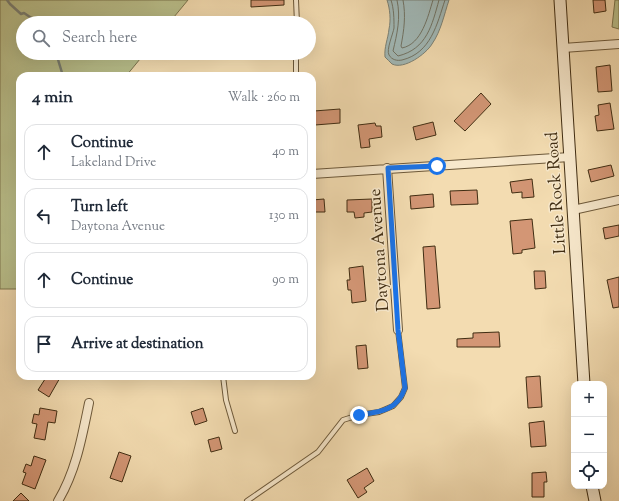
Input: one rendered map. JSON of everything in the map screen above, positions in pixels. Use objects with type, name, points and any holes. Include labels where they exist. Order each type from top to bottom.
[{"type":"main road","name":"Little Rock Road","points":[[560,0],[584,381]]},
{"type":"main road","points":[[593,489],[595,501]]},
{"type":"street","points":[[563,48],[619,44]]},
{"type":"street","points":[[316,174],[570,157]]},
{"type":"street","name":"Daytona Avenue","points":[[388,168],[398,330]]},
{"type":"street","points":[[573,210],[619,200]]},
{"type":"street","points":[[58,501],[71,475],[80,444],[89,403]]},
{"type":"lane","points":[[296,0],[297,16]]},
{"type":"lane","points":[[296,60],[296,72]]},
{"type":"lane","points":[[247,501],[318,452],[343,420],[359,415],[379,412],[393,406],[401,397],[405,388],[398,330]]},
{"type":"lane","points":[[224,380],[226,400],[235,431]]},
{"type":"green space","points":[[0,0],[188,0],[175,16],[16,16],[16,60],[139,60],[129,72],[16,72],[16,289],[0,289]]},
{"type":"green space","points":[[615,0],[619,0],[619,29],[612,27]]},
{"type":"water","points":[[387,0],[449,0],[440,28],[432,44],[420,56],[402,65],[392,64],[385,57],[390,22]]},
{"type":"building","points":[[251,0],[284,0],[284,5],[251,7]]},
{"type":"building","points":[[593,0],[605,0],[606,11],[594,13]]},
{"type":"building","points":[[610,65],[612,91],[598,92],[596,67]]},
{"type":"building","points":[[481,93],[491,104],[465,131],[454,121]]},
{"type":"building","points":[[610,103],[614,129],[597,131],[595,116],[599,115],[598,105]]},
{"type":"building","points":[[340,109],[340,123],[316,125],[316,111]]},
{"type":"building","points":[[433,122],[436,135],[416,140],[413,127]]},
{"type":"building","points":[[375,123],[376,126],[381,126],[382,137],[369,139],[370,147],[361,148],[358,125]]},
{"type":"building","points":[[611,165],[614,176],[591,182],[588,170]]},
{"type":"building","points":[[532,179],[534,197],[522,198],[522,192],[512,193],[510,182]]},
{"type":"building","points":[[477,190],[478,204],[451,205],[450,191]]},
{"type":"building","points":[[433,194],[434,207],[411,209],[410,196]]},
{"type":"building","points":[[324,199],[325,212],[316,212],[316,200]]},
{"type":"building","points":[[372,199],[372,212],[364,213],[364,217],[355,218],[354,212],[347,212],[347,200]]},
{"type":"building","points":[[532,219],[535,248],[522,250],[522,253],[513,254],[510,221]]},
{"type":"building","points":[[619,225],[619,236],[605,239],[603,228]]},
{"type":"building","points":[[435,246],[440,308],[427,309],[423,247]]},
{"type":"building","points":[[363,266],[366,301],[352,303],[351,290],[348,290],[347,280],[350,280],[349,268]]},
{"type":"building","points":[[534,271],[545,271],[546,288],[535,289]]},
{"type":"building","points":[[619,277],[619,307],[613,308],[607,280]]},
{"type":"building","points":[[499,332],[500,347],[457,347],[457,339],[473,338],[473,333]]},
{"type":"building","points":[[366,345],[368,368],[358,369],[356,346]]},
{"type":"building","points":[[540,376],[542,407],[528,408],[526,377]]},
{"type":"building","points":[[44,380],[59,380],[49,397],[38,390]]},
{"type":"building","points":[[40,408],[57,411],[55,423],[48,422],[45,440],[34,438],[37,424],[32,423],[34,414],[39,415]]},
{"type":"building","points":[[203,408],[207,421],[195,425],[191,412]]},
{"type":"building","points":[[544,421],[546,446],[531,447],[529,423]]},
{"type":"building","points":[[219,437],[222,449],[211,452],[208,440]]},
{"type":"building","points":[[119,452],[131,456],[122,482],[110,478]]},
{"type":"building","points":[[34,456],[46,460],[35,489],[22,484],[26,473],[23,472],[26,464],[31,466]]},
{"type":"building","points":[[367,468],[374,481],[364,488],[367,492],[358,498],[347,480]]},
{"type":"building","points":[[546,472],[547,482],[544,482],[544,497],[532,497],[532,473]]},
{"type":"building","points":[[21,493],[29,501],[13,501]]},
{"type":"waterway","points":[[7,0],[21,14],[24,13],[28,16]]},
{"type":"waterway","points":[[58,60],[62,72]]},
{"type":"route","points":[[359,415],[379,412],[393,406],[401,397],[405,388],[398,330],[388,168],[437,166]]}]
